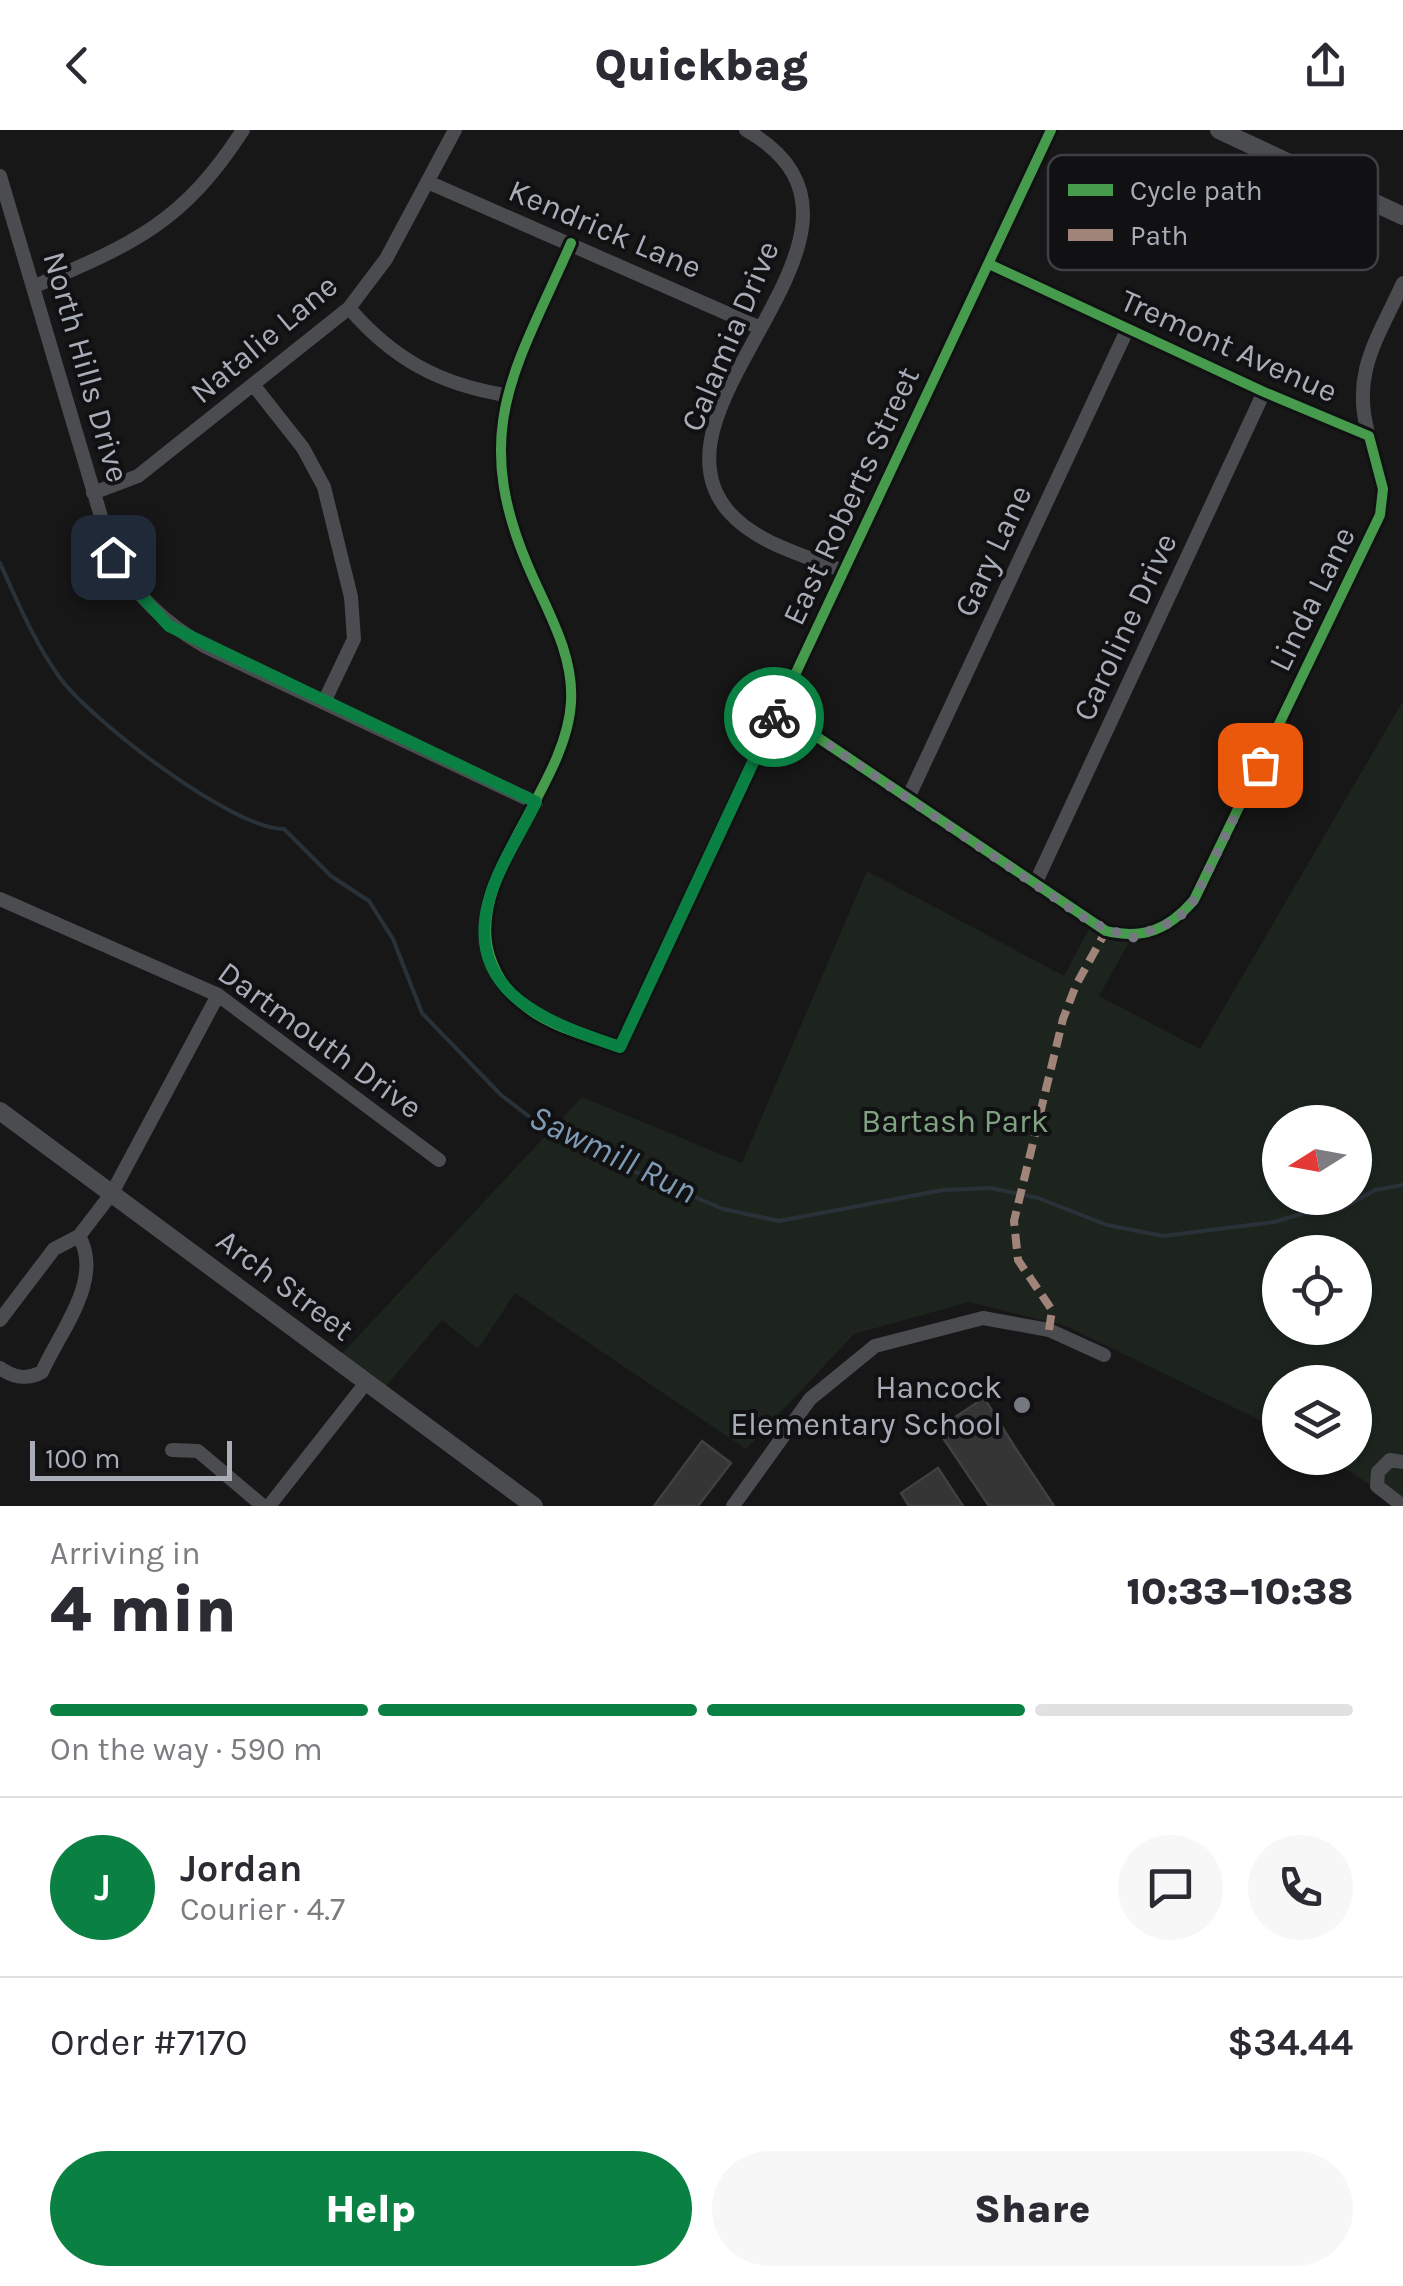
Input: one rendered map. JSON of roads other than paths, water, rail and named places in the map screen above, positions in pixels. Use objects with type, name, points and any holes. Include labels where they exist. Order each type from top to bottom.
[{"type":"street","points":[[35,286],[148,234],[221,164],[243,130]]},
{"type":"street","name":"Natalie Lane","points":[[94,494],[138,476],[255,387],[349,308],[386,259],[455,130]]},
{"type":"street","name":"Calamia Drive","points":[[746,130],[775,152],[798,182],[804,222],[790,269],[758,326],[716,424],[711,477],[724,507],[752,532],[843,571]]},
{"type":"street","name":"East Roberts Street","points":[[536,802],[490,899],[484,935],[492,961],[505,988],[525,1008],[552,1025],[620,1047],[1051,130]]},
{"type":"street","points":[[1218,130],[1272,155]]},
{"type":"street","name":"North Hills Drive","points":[[0,176],[113,557],[127,580],[169,626],[536,802]]},
{"type":"street","name":"Kendrick Lane","points":[[430,183],[758,326]]},
{"type":"street","points":[[1378,204],[1403,216]]},
{"type":"street","points":[[536,802],[565,738],[572,704],[571,672],[510,520],[499,436],[505,395],[571,243]]},
{"type":"street","name":"Tremont Avenue","points":[[989,264],[1264,392],[1369,436]]},
{"type":"street","name":"Linda Lane","points":[[1035,884],[1106,931],[1132,938],[1177,920],[1194,900],[1380,515],[1383,489],[1361,400],[1363,370],[1403,282]]},
{"type":"street","points":[[349,308],[378,342],[403,361],[438,378],[505,395]]},
{"type":"street","name":"Gary Lane","points":[[908,798],[1128,328]]},
{"type":"street","points":[[255,387],[303,448],[324,488],[351,596],[354,639],[324,702]]},
{"type":"street","name":"Caroline Drive","points":[[1035,884],[1264,392]]},
{"type":"street","points":[[777,710],[1035,884]]},
{"type":"street","name":"Dartmouth Drive","points":[[0,899],[218,995],[439,1160]]},
{"type":"street","points":[[0,1320],[54,1249],[79,1236],[112,1192],[218,995]]},
{"type":"street","name":"Arch Street","points":[[0,1111],[521,1502]]},
{"type":"street","points":[[0,1368],[31,1378],[42,1372],[86,1281],[86,1249],[79,1236]]},
{"type":"street","points":[[732,1506],[810,1399],[875,1346],[983,1318],[1049,1330],[1104,1355]]},
{"type":"street","points":[[172,1450],[198,1451],[266,1506],[366,1384]]},
{"type":"street","points":[[1403,1462],[1390,1460],[1382,1465],[1377,1478],[1377,1486],[1403,1506]]},
{"type":"waterway","name":"Sawmill Run","points":[[0,563],[42,650],[77,697],[131,745],[199,793],[261,824],[284,829],[331,876],[369,901],[393,939],[422,1013],[501,1095],[531,1118],[624,1167],[723,1209],[779,1221],[943,1190],[991,1188],[1038,1198],[1107,1225],[1163,1236],[1274,1222],[1318,1209],[1338,1211],[1375,1190],[1403,1185]]},
{"type":"place","name":"Hancock Elementary School","points":[[1022,1405]]},
{"type":"park label","name":"Bartash Park","points":[[955,1121]]}]
